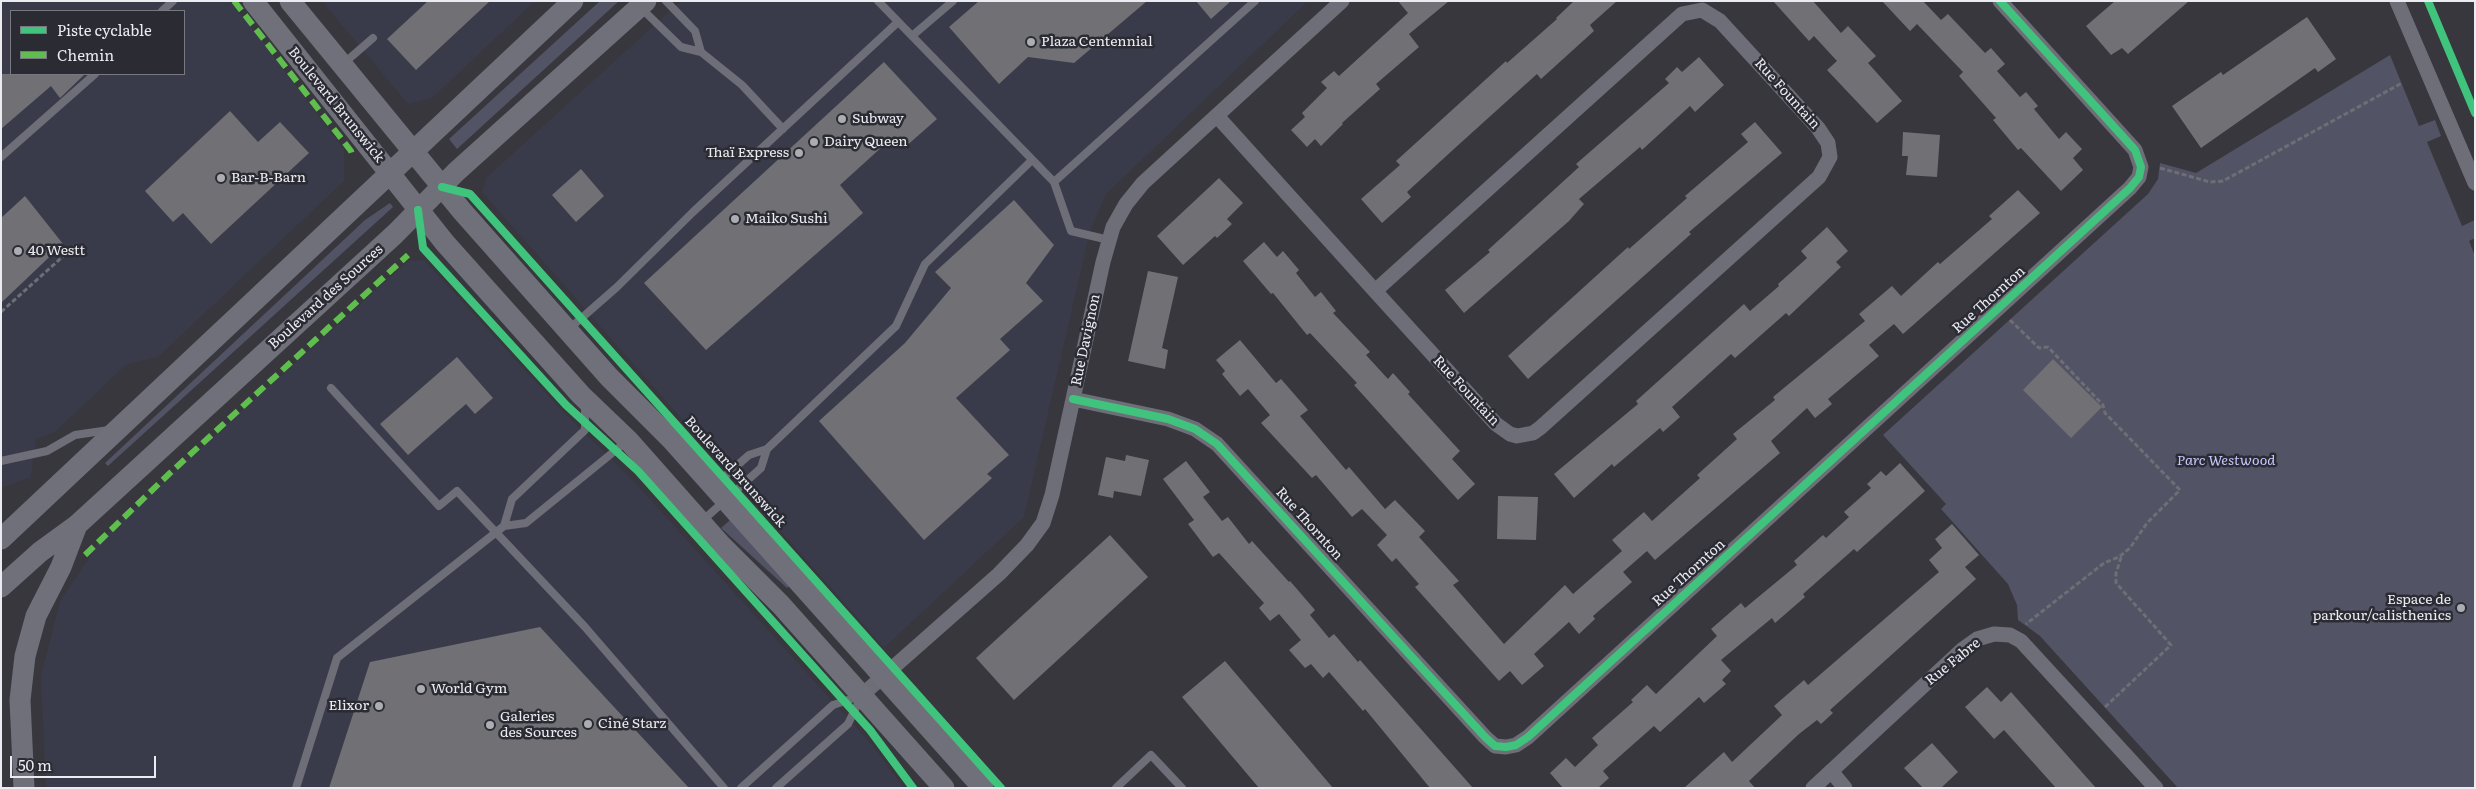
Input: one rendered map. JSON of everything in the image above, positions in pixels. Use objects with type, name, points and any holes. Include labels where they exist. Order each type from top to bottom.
[{"type":"street","name":"Boulevard Brunswick","points":[[253,1],[418,210],[581,395],[628,440],[701,523],[781,605],[944,788]]},
{"type":"street","name":"Boulevard Brunswick","points":[[290,1],[411,151],[567,330],[720,493],[983,788]]},
{"type":"street","points":[[1,539],[390,173],[411,151],[574,1]]},
{"type":"street","name":"Rue Davignon","points":[[862,696],[998,574],[1028,545],[1038,530],[1052,495],[1109,240],[1119,215],[1133,194],[1342,1]]},
{"type":"street","name":"Rue Thornton","points":[[1073,399],[1176,422],[1195,429],[1217,444],[1484,737],[1495,746],[1516,745],[1528,737],[2015,293],[2130,188],[2139,177],[2141,167],[2135,150],[2000,1]]},
{"type":"street","points":[[2397,1],[2475,183]]},
{"type":"street","name":"Boulevard des Sources","points":[[1,587],[40,552],[77,525],[643,4]]},
{"type":"street","name":"Rue Fountain","points":[[1216,116],[1375,292],[1496,424],[1516,436],[1533,433],[1819,176],[1830,158],[1828,143],[1818,128],[1720,21],[1702,10],[1682,14],[1375,292]]},
{"type":"street","points":[[24,788],[20,700],[24,656],[36,616],[61,567],[77,525]]},
{"type":"street","name":"Rue Fabre","points":[[1813,788],[1964,650],[1986,636],[2002,634],[2016,637],[2027,647],[2156,788]]},
{"type":"street","points":[[1831,771],[1845,788]]},
{"type":"lane","points":[[163,10],[173,1]]},
{"type":"lane","points":[[666,1],[695,32],[701,52]]},
{"type":"lane","points":[[878,1],[1054,182],[1070,232],[1109,240]]},
{"type":"lane","points":[[912,36],[953,1]]},
{"type":"lane","points":[[1054,182],[1255,1]]},
{"type":"lane","points":[[643,4],[681,47],[701,52],[742,85],[783,129]]},
{"type":"lane","points":[[567,330],[617,287],[898,22]]},
{"type":"lane","points":[[341,65],[373,38]]},
{"type":"lane","points":[[1,157],[94,75]]},
{"type":"lane","points":[[701,523],[720,493],[749,455],[767,449],[896,326],[925,264],[1032,160]]},
{"type":"lane","points":[[331,388],[438,506],[457,491],[586,627],[724,788]]},
{"type":"lane","points":[[296,788],[338,658],[437,577],[496,534],[504,526],[512,499],[585,430],[586,414],[581,395]]},
{"type":"lane","points":[[1,461],[47,451],[75,435],[119,429]]},
{"type":"lane","points":[[504,526],[526,523],[628,440]]},
{"type":"lane","points":[[720,493],[761,468],[767,449]]},
{"type":"lane","points":[[741,788],[833,705],[862,696]]},
{"type":"lane","points":[[776,788],[848,724],[862,696]]},
{"type":"lane","points":[[1116,788],[1151,755],[1182,788]]},
{"type":"path","points":[[2160,168],[2210,182],[2223,180],[2402,83]]},
{"type":"path","points":[[1,312],[78,242]]},
{"type":"path","points":[[2010,320],[2039,348],[2048,347],[2102,405],[2105,413],[2180,490],[2147,523],[2136,541],[2123,554],[2104,564],[2026,624]]},
{"type":"path","points":[[2104,707],[2170,645],[2116,583],[2116,572],[2123,554]]},
{"type":"shaded area","points":[[1,1],[229,1],[257,34],[344,150],[344,181],[158,357],[127,364],[56,431],[36,439],[31,477],[1,488]]},
{"type":"shaded area","points":[[322,1],[535,1],[432,98],[408,104]]},
{"type":"shaded area","points":[[681,1],[1308,1],[1106,194],[1090,231],[1024,517],[884,648],[482,192],[487,177]]},
{"type":"shaded area","points":[[424,260],[564,413],[630,477],[871,744],[904,788],[46,788],[41,676],[60,601],[90,557],[98,541],[408,261]]},
{"type":"green space","points":[[600,1],[619,1],[457,149],[449,139]]},
{"type":"green space","name":"Parc Westwood","points":[[2390,55],[2419,126],[2435,120],[2441,136],[2427,142],[2462,226],[2475,220],[2475,238],[2469,241],[2475,256],[2475,788],[2178,788],[2040,636],[2018,620],[2017,605],[2008,584],[1941,509],[1946,504],[1883,435],[2148,194],[2158,179],[2160,163],[2196,173]]},
{"type":"green space","points":[[390,203],[393,207],[108,466],[105,463],[365,220]]},
{"type":"green space","points":[[730,520],[790,586],[787,588],[721,528]]},
{"type":"building","points":[[428,1],[490,1],[416,70],[387,39]]},
{"type":"building","name":"Plaza Centennial","points":[[979,1],[1147,1],[1074,63],[1028,57],[999,84],[949,27]]},
{"type":"building","points":[[1196,1],[1231,1],[1211,19]]},
{"type":"building","points":[[1398,1],[1449,1],[1409,34],[1419,47],[1376,84],[1380,89],[1342,123],[1321,146],[1315,139],[1307,147],[1291,130],[1305,117],[1302,113],[1327,88],[1321,82],[1334,71],[1339,76],[1408,13]]},
{"type":"building","points":[[1574,1],[1617,1],[1590,25],[1594,31],[1541,79],[1537,74],[1455,148],[1407,192],[1411,197],[1382,223],[1361,199],[1400,165],[1396,161],[1506,61],[1507,63],[1557,19]]},
{"type":"building","points":[[1773,1],[1813,1],[1841,33],[1848,26],[1876,56],[1868,63],[1902,101],[1877,123],[1827,70],[1837,61],[1814,36],[1809,41]]},
{"type":"building","points":[[1882,1],[1923,1],[1941,20],[1948,14],[1985,53],[1991,48],[2005,64],[1997,71],[2020,97],[2026,92],[2038,106],[2034,109],[2059,139],[2066,132],[2082,149],[2073,158],[2083,170],[2061,191],[2021,148],[2018,150],[1993,120],[1996,118],[1959,76],[1963,72],[1917,24],[1910,31]]},
{"type":"building","points":[[2115,1],[2189,1],[2128,54],[2122,48],[2111,55],[2086,26]]},
{"type":"building","points":[[2307,17],[2336,59],[2318,72],[2315,68],[2201,148],[2172,106],[2221,72],[2223,75]]},
{"type":"building","points":[[1699,57],[1724,85],[1695,112],[1690,106],[1642,150],[1640,147],[1579,199],[1584,204],[1569,221],[1464,313],[1445,290],[1490,252],[1488,250],[1579,167],[1576,164],[1669,83],[1665,79],[1677,67],[1682,72]]},
{"type":"building","points":[[884,62],[937,119],[904,148],[894,136],[840,185],[863,213],[706,350],[644,283]]},
{"type":"building","points":[[1,74],[84,75],[60,98],[51,86],[1,129]]},
{"type":"building","points":[[230,111],[258,142],[280,122],[309,153],[211,244],[183,213],[173,222],[145,191]]},
{"type":"building","points":[[1755,122],[1782,153],[1689,232],[1691,234],[1528,379],[1508,356],[1628,247],[1629,249],[1687,198],[1685,196],[1748,142],[1741,134]]},
{"type":"building","points":[[1903,132],[1940,135],[1937,177],[1906,175],[1908,156],[1902,156]]},
{"type":"building","points":[[581,169],[604,196],[576,222],[552,195]]},
{"type":"building","points":[[1219,178],[1243,203],[1227,219],[1232,224],[1217,238],[1215,236],[1183,265],[1157,236]]},
{"type":"building","points":[[2018,190],[2040,213],[1903,334],[1894,324],[1869,345],[1879,356],[1828,399],[1832,404],[1815,418],[1807,408],[1771,441],[1780,453],[1655,560],[1647,551],[1623,572],[1632,582],[1593,616],[1595,619],[1579,634],[1569,622],[1534,654],[1544,666],[1522,685],[1510,671],[1499,681],[1415,587],[1419,584],[1396,558],[1392,562],[1377,545],[1387,535],[1362,509],[1352,517],[1316,475],[1312,478],[1261,423],[1270,415],[1248,389],[1240,396],[1222,374],[1225,371],[1216,360],[1240,340],[1276,383],[1281,379],[1308,410],[1300,416],[1346,470],[1349,467],[1385,509],[1395,500],[1425,531],[1419,537],[1459,581],[1453,585],[1504,644],[1565,585],[1573,594],[1622,551],[1612,540],[1644,512],[1652,521],[1700,478],[1697,475],[1737,439],[1733,434],[1775,400],[1773,397],[1865,321],[1859,314],[1892,286],[1901,296],[1938,262],[1940,264],[1992,219],[1989,216]]},
{"type":"building","points":[[25,196],[63,244],[1,303],[1,218]]},
{"type":"building","points":[[1014,200],[1054,245],[1026,283],[1043,301],[1000,339],[1010,350],[956,398],[1009,455],[987,474],[992,478],[924,540],[819,421],[905,343],[951,288],[935,272]]},
{"type":"building","points":[[1827,227],[1848,251],[1836,262],[1841,267],[1789,316],[1786,313],[1735,358],[1731,354],[1672,407],[1680,417],[1663,432],[1660,428],[1614,467],[1612,464],[1574,498],[1554,474],[1638,404],[1636,401],[1744,304],[1750,311],[1779,286],[1778,284],[1807,258],[1801,251]]},
{"type":"building","points":[[1264,242],[1277,257],[1283,251],[1299,270],[1296,273],[1315,297],[1321,292],[1336,311],[1333,313],[1370,352],[1366,355],[1388,379],[1393,373],[1410,392],[1408,394],[1460,451],[1452,459],[1475,484],[1458,500],[1354,385],[1357,383],[1310,333],[1307,335],[1273,293],[1271,294],[1243,261]]},
{"type":"building","points":[[1148,271],[1178,277],[1162,348],[1168,350],[1165,369],[1128,361]]},
{"type":"building","points":[[457,357],[493,398],[475,414],[466,404],[408,455],[380,424]]},
{"type":"building","points":[[2053,359],[2102,407],[2071,438],[2023,390]]},
{"type":"building","points":[[1126,455],[1149,460],[1141,496],[1114,491],[1113,498],[1098,495],[1106,457],[1125,461]]},
{"type":"building","points":[[1186,461],[1210,492],[1203,497],[1222,521],[1228,517],[1249,544],[1252,541],[1290,581],[1315,610],[1310,615],[1329,638],[1334,634],[1358,662],[1360,660],[1473,788],[1430,788],[1365,709],[1363,711],[1329,672],[1323,678],[1311,664],[1305,668],[1289,650],[1301,640],[1279,614],[1270,621],[1259,608],[1264,603],[1219,553],[1213,557],[1188,524],[1194,520],[1163,479]]},
{"type":"building","points":[[1900,463],[1925,491],[1857,552],[1854,549],[1803,594],[1805,597],[1775,623],[1772,618],[1721,660],[1731,671],[1722,680],[1726,684],[1704,703],[1699,697],[1660,732],[1654,726],[1603,771],[1609,778],[1598,788],[1563,788],[1550,773],[1566,758],[1575,767],[1598,745],[1592,738],[1633,702],[1631,700],[1647,685],[1656,694],[1717,636],[1711,629],[1741,603],[1745,608],[1797,565],[1794,561],[1823,535],[1826,538],[1849,517],[1844,512],[1871,488],[1867,484],[1881,471],[1886,476]]},
{"type":"building","points":[[1498,496],[1538,497],[1536,540],[1497,539]]},
{"type":"building","points":[[1952,524],[1979,555],[1965,567],[1976,579],[1830,710],[1833,713],[1821,724],[1817,720],[1799,734],[1749,781],[1755,788],[1684,788],[1724,752],[1732,762],[1782,715],[1774,706],[1804,680],[1808,685],[1939,572],[1929,560],[1942,548],[1935,539]]},
{"type":"building","points":[[1110,535],[1148,577],[1014,700],[976,658]]},
{"type":"building","name":"Galeries des Sources","points":[[540,627],[689,788],[329,788],[370,662]]},
{"type":"building","points":[[1225,661],[1333,788],[1259,788],[1182,697]]},
{"type":"building","points":[[1987,687],[2001,702],[2011,692],[2096,788],[2056,788],[2004,730],[1994,739],[1965,707]]},
{"type":"building","points":[[1932,743],[1958,772],[1941,788],[1923,788],[1904,768]]},
{"type":"marked path","points":[[234,1],[351,151],[353,158]]},
{"type":"marked path","points":[[85,555],[170,473],[408,255]]},
{"type":"cycle path","points":[[1073,399],[1168,419],[1195,429],[1217,444],[1485,737],[1495,746],[1506,747],[1516,745],[1528,737],[2015,293],[2130,188],[2139,177],[2141,167],[2135,150],[2000,1]]},
{"type":"cycle path","points":[[2428,1],[2475,113]]},
{"type":"cycle path","points":[[442,187],[470,194],[1001,788]]},
{"type":"cycle path","points":[[418,210],[423,248],[566,405],[638,471],[870,730],[913,788]]},
{"type":"place","name":"Plaza Centennial","points":[[1031,42]]},
{"type":"place","name":"Subway","points":[[842,119]]},
{"type":"place","name":"Dairy Queen","points":[[814,142]]},
{"type":"place","name":"Thaï Express","points":[[799,153]]},
{"type":"place","name":"Bar-B-Barn","points":[[221,178]]},
{"type":"place","name":"Maiko Sushi","points":[[735,219]]},
{"type":"place","name":"40 Westt","points":[[18,251]]},
{"type":"place","name":"Espace de parkour/calisthenics","points":[[2461,608]]},
{"type":"place","name":"World Gym","points":[[421,689]]},
{"type":"place","name":"Elixor","points":[[379,706]]},
{"type":"place","name":"Ciné Starz","points":[[588,724]]},
{"type":"place","name":"Galeries des Sources","points":[[490,725]]}]
